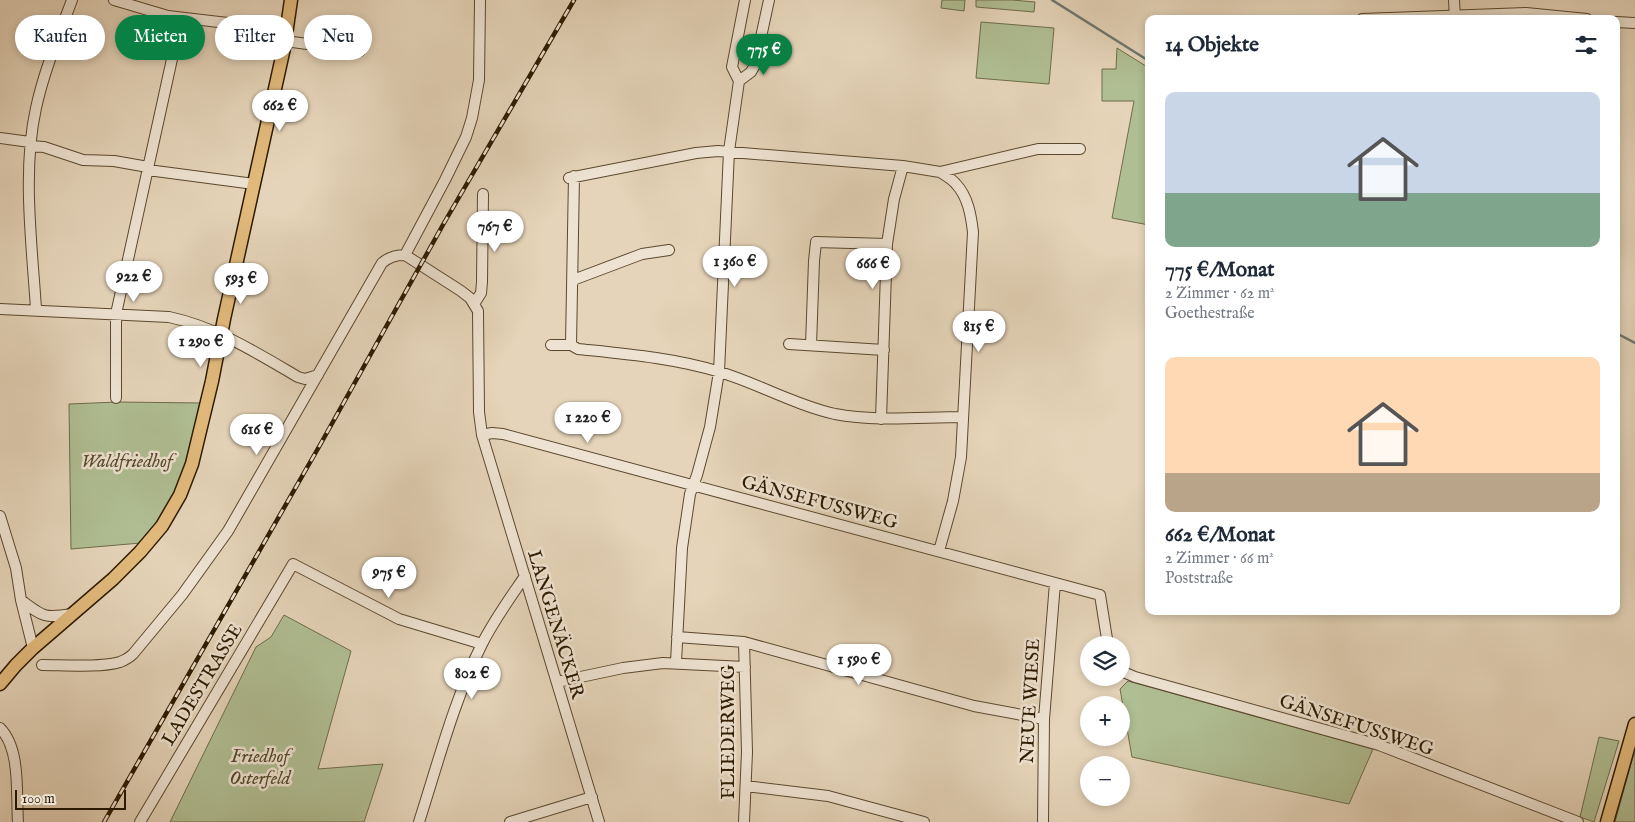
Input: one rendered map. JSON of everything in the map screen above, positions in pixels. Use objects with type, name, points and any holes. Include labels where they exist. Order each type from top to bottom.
[{"type":"main road","points":[[289,15],[291,0]]},
{"type":"main road","points":[[0,684],[33,648],[140,552],[162,526],[180,495],[192,464],[200,430],[281,60]]},
{"type":"main road","points":[[1607,822],[1635,724]]},
{"type":"street","points":[[36,309],[29,180],[30,144],[41,87],[72,0]]},
{"type":"street","points":[[114,0],[166,15]]},
{"type":"street","points":[[404,255],[445,180],[466,137],[472,118],[479,80],[480,0]]},
{"type":"street","points":[[676,662],[682,548],[690,494],[710,427],[719,372],[729,151],[738,81],[732,67],[745,0]]},
{"type":"street","points":[[738,81],[751,72],[755,65],[769,0]]},
{"type":"street","points":[[1454,0],[1455,15]]},
{"type":"street","points":[[1502,15],[1538,15]]},
{"type":"street","points":[[1620,22],[1635,24]]},
{"type":"street","points":[[116,398],[116,314],[172,60]]},
{"type":"street","points":[[0,138],[44,147],[83,160],[114,161],[254,184]]},
{"type":"street","points":[[571,345],[573,280],[572,177],[696,153],[729,151],[903,166],[940,172],[1038,149],[1080,149]]},
{"type":"street","points":[[881,418],[887,244],[892,207],[903,166]]},
{"type":"street","points":[[939,551],[953,501],[961,457],[973,232],[972,216],[966,199],[956,184],[940,172]]},
{"type":"street","points":[[42,665],[118,663],[126,660],[133,654],[182,595],[228,531],[382,263],[396,255],[404,255],[461,291],[474,304],[480,293],[482,282],[483,194]]},
{"type":"street","points":[[811,345],[816,242],[887,244]]},
{"type":"street","points":[[573,280],[642,254],[669,250]]},
{"type":"street","name":"LANGENÄCKER","points":[[474,304],[478,311],[479,319],[479,412],[482,436],[599,822]]},
{"type":"street","points":[[0,309],[36,309],[116,314],[188,321],[248,348],[298,377],[306,379],[318,375]]},
{"type":"street","points":[[551,344],[571,345],[578,349],[655,357],[719,372],[833,413],[871,419],[963,417]]},
{"type":"street","points":[[789,344],[884,350]]},
{"type":"street","name":"GÄNSEFUSSWEG","points":[[482,436],[492,433],[503,434],[1100,595],[1107,636]]},
{"type":"street","points":[[0,516],[16,568],[21,600],[33,648]]},
{"type":"street","name":"LADESTRASSE","points":[[140,822],[293,564],[399,619],[482,644]]},
{"type":"street","points":[[419,822],[460,696],[482,644],[500,611],[525,576]]},
{"type":"street","name":"NEUE WIESE","points":[[1043,822],[1044,720],[1055,583]]},
{"type":"street","points":[[510,598],[530,593]]},
{"type":"street","points":[[21,600],[44,616],[73,614]]},
{"type":"street","points":[[677,637],[744,642],[974,706],[1044,720]]},
{"type":"street","name":"FLIEDERWEG","points":[[744,642],[746,786],[744,822]]},
{"type":"street","points":[[557,682],[623,668],[676,662],[745,667]]},
{"type":"street","name":"GÄNSEFUSSWEG","points":[[1130,675],[1379,745],[1578,822]]},
{"type":"street","points":[[0,728],[9,740],[15,761],[18,822]]},
{"type":"street","points":[[746,786],[828,796],[924,822]]},
{"type":"street","points":[[510,822],[592,797]]},
{"type":"green space","points":[[942,0],[965,0],[964,11],[941,8]]},
{"type":"green space","points":[[976,0],[1035,2],[1034,12],[976,7]]},
{"type":"green space","points":[[981,22],[1054,28],[1049,84],[976,78]]},
{"type":"green space","points":[[1117,48],[1145,66],[1145,224],[1112,218],[1134,101],[1102,101],[1102,69],[1116,69]]},
{"type":"green space","name":"Waldfriedhof","points":[[118,402],[202,403],[179,485],[159,521],[141,543],[71,549],[69,404]]},
{"type":"green space","name":"Friedhof Osterfeld","points":[[284,615],[351,651],[318,769],[383,764],[364,822],[170,822],[256,647],[271,637]]},
{"type":"green space","points":[[1130,682],[1373,749],[1349,804],[1132,757],[1130,746],[1130,696],[1121,696],[1120,689],[1123,686],[1130,686]]},
{"type":"green space","points":[[1599,737],[1619,741],[1594,822],[1580,817]]},
{"type":"green space","points":[[1635,749],[1635,822],[1615,822]]},
{"type":"waterway","points":[[1052,0],[1145,58]]},
{"type":"waterway","points":[[1620,335],[1635,343]]},
{"type":"railway","points":[[104,822],[320,445],[444,223],[574,0]]}]
